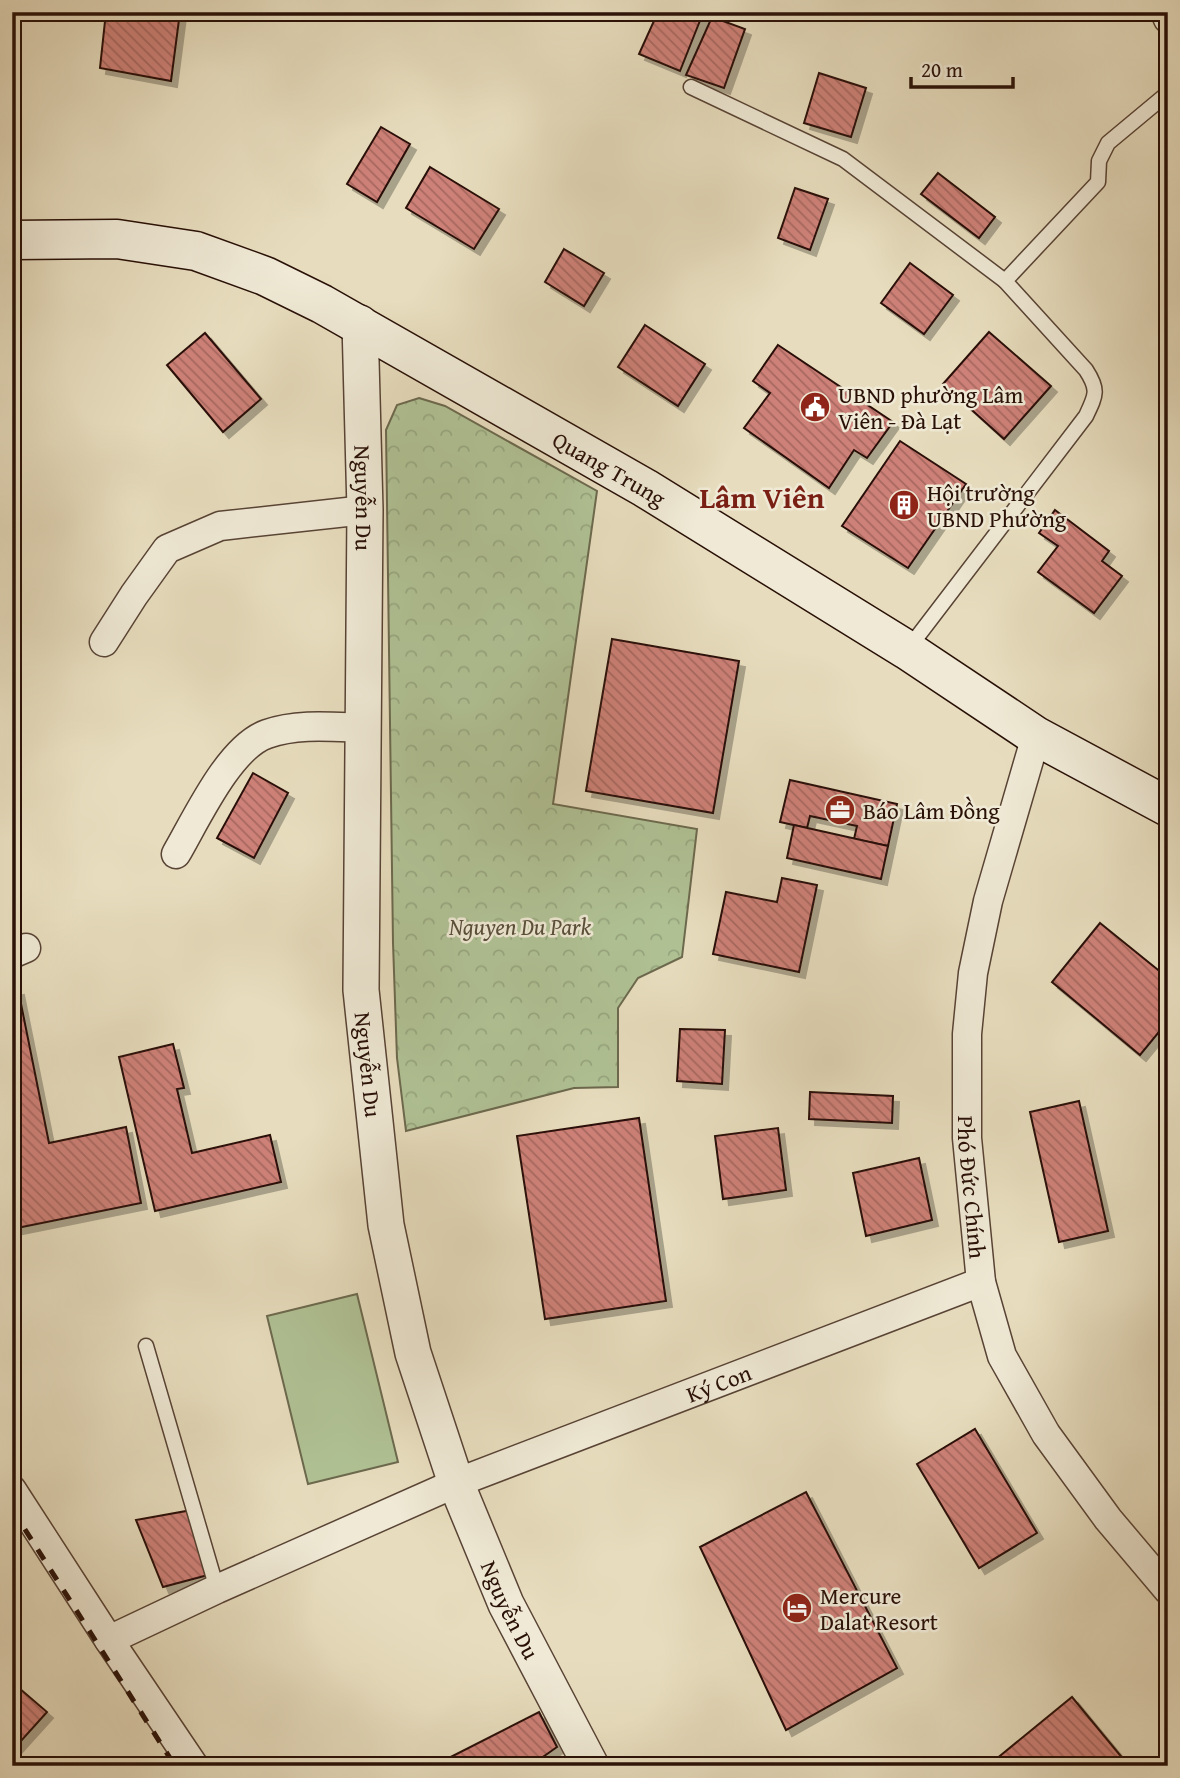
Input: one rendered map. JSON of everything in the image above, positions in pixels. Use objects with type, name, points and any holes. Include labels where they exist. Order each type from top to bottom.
[{"type":"main road","name":"Quang Trung","points":[[12,240],[117,239],[196,251],[265,276],[360,323],[645,488],[907,650],[1036,736],[1168,807]]},
{"type":"street","points":[[1165,12],[1168,19]]},
{"type":"street","name":"Nguyễn Du","points":[[360,323],[365,509],[361,989],[386,1226],[413,1353],[456,1483],[506,1604],[591,1766]]},
{"type":"street","points":[[104,642],[167,549],[220,526],[365,509]]},
{"type":"street","points":[[176,854],[212,791],[238,754],[265,734],[299,727],[365,728]]},
{"type":"street","name":"Phó Đức Chính","points":[[1036,736],[988,901],[972,985],[967,1034],[967,1138],[981,1282],[1002,1356],[1046,1433],[1108,1519],[1168,1590]]},
{"type":"street","name":"Ký Con","points":[[109,1640],[217,1588],[456,1483],[981,1282]]},
{"type":"street","points":[[12,1490],[194,1766]]},
{"type":"lane","points":[[691,87],[843,159],[1005,281],[1086,370],[1095,384],[1095,396],[1087,416],[907,650]]},
{"type":"lane","points":[[1005,281],[1098,182],[1099,161],[1108,143],[1168,93]]},
{"type":"lane","points":[[146,1346],[217,1588]]},
{"type":"green space","name":"Nguyen Du Park","points":[[419,398],[445,406],[597,491],[553,804],[697,829],[682,957],[638,978],[618,1008],[618,1087],[574,1088],[406,1131],[397,1058],[393,943],[386,430],[397,405]]},
{"type":"green space","points":[[357,1294],[398,1462],[308,1484],[267,1316]]},
{"type":"building","points":[[106,12],[180,12],[171,81],[100,68]]},
{"type":"building","points":[[658,12],[703,13],[680,71],[639,54]]},
{"type":"building","points":[[712,17],[745,29],[724,88],[686,75]]},
{"type":"building","points":[[819,73],[866,88],[851,137],[804,123]]},
{"type":"building","points":[[381,127],[410,144],[377,202],[347,184]]},
{"type":"building","points":[[430,167],[499,209],[474,249],[406,208]]},
{"type":"building","points":[[938,173],[995,217],[979,238],[921,194]]},
{"type":"building","points":[[795,188],[828,199],[810,250],[778,238]]},
{"type":"building","points":[[564,249],[604,273],[584,306],[545,282]]},
{"type":"building","points":[[910,263],[953,295],[924,334],[881,303]]},
{"type":"building","points":[[645,325],[705,364],[678,406],[618,367]]},
{"type":"building","points":[[989,332],[1051,386],[1004,439],[943,384]]},
{"type":"building","points":[[205,333],[261,399],[223,432],[167,365]]},
{"type":"building","name":"UBND phường Lâm Viên - Đà Lạt","points":[[778,345],[893,422],[867,458],[854,450],[829,488],[744,428],[770,393],[753,381]]},
{"type":"building","name":"Hội trường UBND Phường","points":[[900,441],[966,484],[908,568],[842,526]]},
{"type":"building","points":[[1055,510],[1109,551],[1102,561],[1122,576],[1094,613],[1038,572],[1058,546],[1039,533]]},
{"type":"building","points":[[612,639],[739,661],[713,813],[586,791]]},
{"type":"building","points":[[253,773],[288,793],[254,858],[217,838]]},
{"type":"building","name":"Báo Lâm Đồng","points":[[790,780],[897,804],[888,846],[854,839],[857,826],[810,816],[807,828],[780,822]]},
{"type":"building","points":[[794,825],[888,846],[881,879],[787,858]]},
{"type":"building","points":[[782,878],[817,885],[799,972],[713,954],[726,892],[777,902]]},
{"type":"building","points":[[1100,923],[1168,978],[1168,1021],[1140,1055],[1052,982]]},
{"type":"building","points":[[18,989],[49,1143],[126,1127],[141,1203],[12,1229],[12,990]]},
{"type":"building","points":[[680,1029],[725,1030],[722,1084],[677,1081]]},
{"type":"building","points":[[173,1044],[184,1088],[177,1089],[192,1153],[270,1135],[281,1182],[155,1211],[119,1057]]},
{"type":"building","points":[[810,1092],[893,1096],[892,1123],[809,1119]]},
{"type":"building","points":[[1079,1101],[1108,1231],[1059,1242],[1030,1112]]},
{"type":"building","points":[[639,1118],[666,1301],[545,1319],[517,1136]]},
{"type":"building","points":[[778,1128],[786,1190],[723,1199],[715,1136]]},
{"type":"building","points":[[919,1158],[932,1220],[866,1236],[853,1173]]},
{"type":"building","points":[[975,1429],[1037,1533],[979,1568],[917,1464]]},
{"type":"building","name":"Mercure Dalat Resort","points":[[806,1492],[897,1668],[786,1730],[700,1547]]},
{"type":"building","points":[[192,1510],[208,1575],[163,1587],[136,1520]]},
{"type":"building","points":[[12,1682],[47,1712],[12,1751]]},
{"type":"building","points":[[1072,1697],[1124,1760],[1117,1766],[990,1764]]},
{"type":"building","points":[[539,1712],[557,1747],[530,1766],[433,1766]]},
{"type":"railway","points":[[12,1509],[175,1766]]},
{"type":"place","name":"UBND phường Lâm Viên - Đà Lạt","points":[[815,407]]},
{"type":"place","name":"Hội trường UBND Phường","points":[[904,505]]},
{"type":"place","name":"Báo Lâm Đồng","points":[[840,810]]},
{"type":"place","name":"Mercure Dalat Resort","points":[[797,1608]]},
{"type":"district","name":"Lâm Viên","points":[[762,497]]}]
